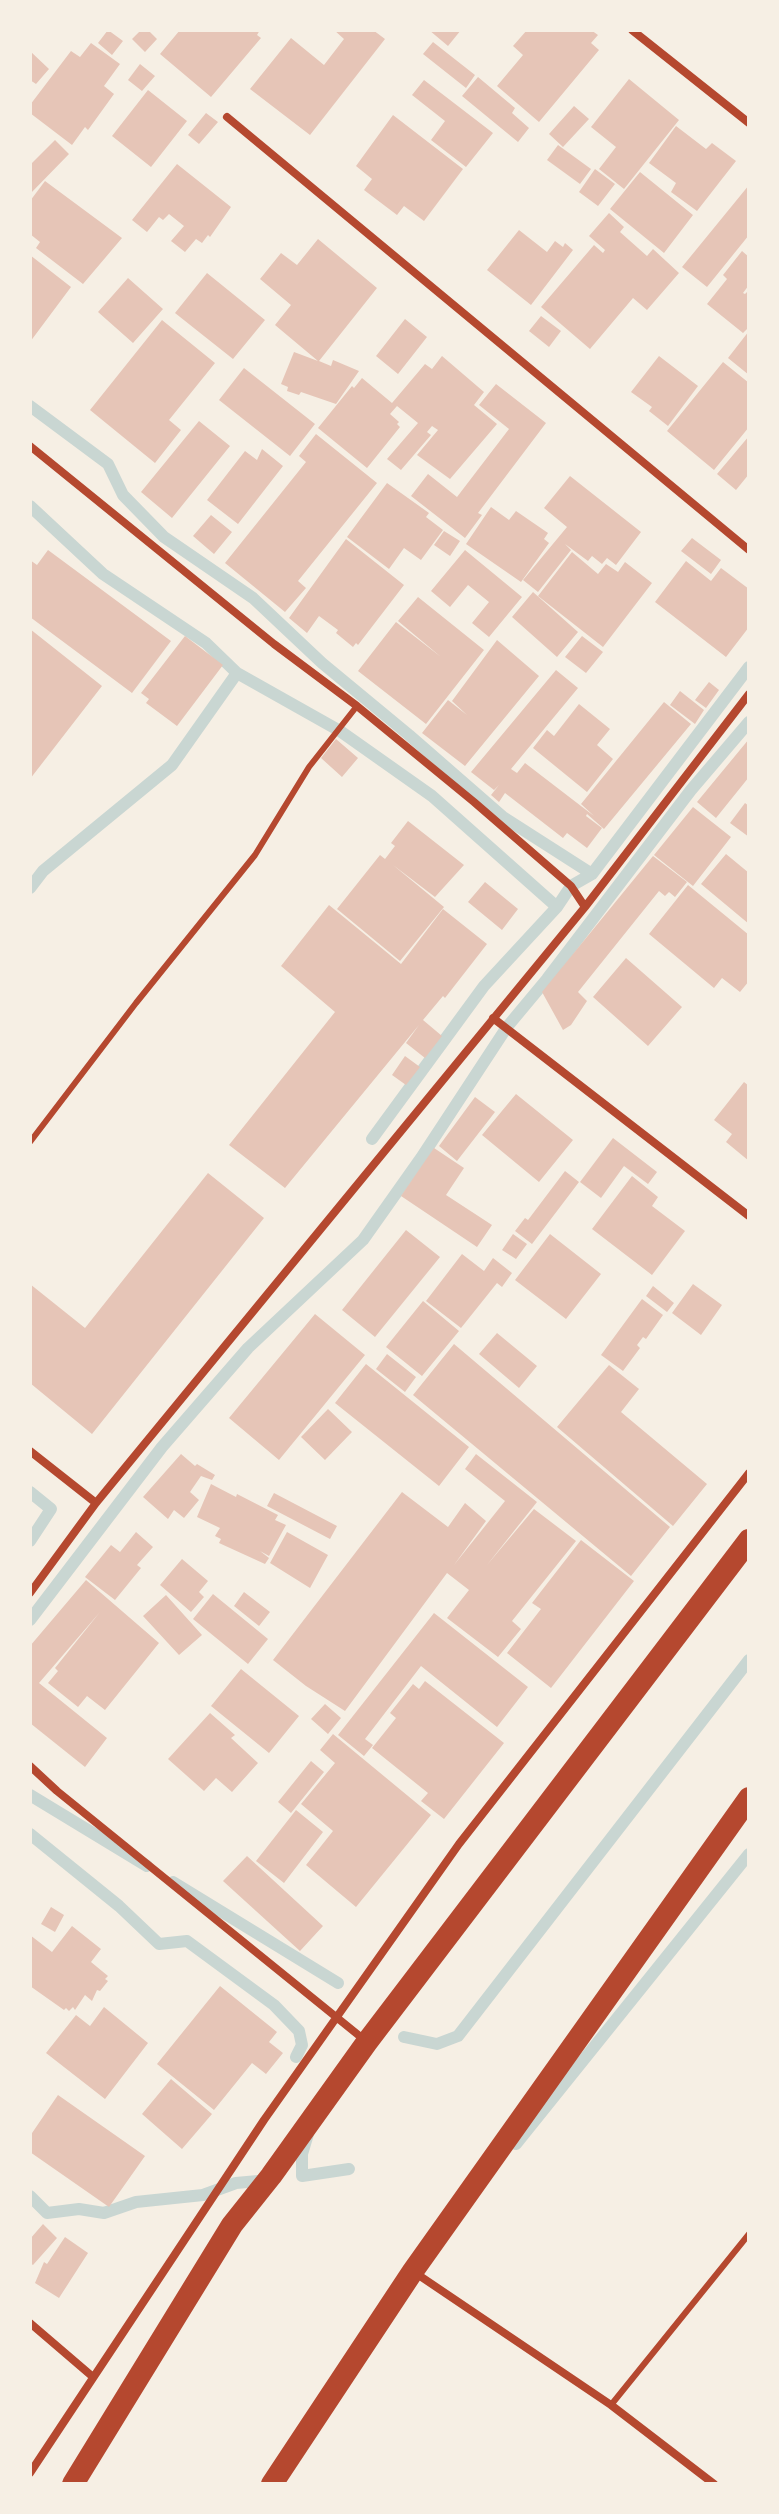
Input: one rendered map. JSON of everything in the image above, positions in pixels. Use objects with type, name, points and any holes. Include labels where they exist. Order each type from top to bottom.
[{"type":"highway","points":[[73,2484],[232,2225],[367,2042],[749,1540]]},
{"type":"highway","points":[[272,2484],[413,2271],[749,1798]]},
{"type":"street","points":[[632,30],[749,123]]},
{"type":"street","points":[[227,117],[749,550]]},
{"type":"street","points":[[30,446],[274,644],[357,706],[571,886],[585,907]]},
{"type":"street","points":[[30,1593],[96,1503],[585,907],[749,694]]},
{"type":"street","points":[[493,1018],[749,1216]]},
{"type":"street","points":[[30,1451],[96,1503]]},
{"type":"street","points":[[30,2473],[264,2120],[459,1844],[749,1473]]},
{"type":"street","points":[[30,1766],[367,2042]]},
{"type":"street","points":[[413,2271],[611,2405],[714,2484]]},
{"type":"street","points":[[30,2323],[93,2377]]},
{"type":"lane","points":[[30,1142],[255,855],[309,767],[357,706]]},
{"type":"lane","points":[[611,2405],[749,2234]]},
{"type":"building","points":[[108,30],[123,41],[112,55],[98,43]]},
{"type":"building","points":[[141,30],[148,30],[157,39],[145,52],[132,39]]},
{"type":"building","points":[[180,30],[260,30],[257,35],[261,38],[211,97],[160,54]]},
{"type":"building","points":[[334,30],[373,30],[385,39],[310,135],[250,89],[291,38],[324,65],[344,39]]},
{"type":"building","points":[[429,30],[461,30],[448,46]]},
{"type":"building","points":[[527,30],[591,30],[598,35],[591,43],[599,50],[539,122],[497,86],[523,55],[513,46]]},
{"type":"building","points":[[433,42],[475,75],[466,88],[423,54]]},
{"type":"building","points":[[91,43],[120,64],[104,86],[114,94],[88,130],[85,127],[72,145],[30,113],[30,105],[71,51],[80,57]]},
{"type":"building","points":[[30,51],[49,69],[36,84],[30,80]]},
{"type":"building","points":[[140,64],[155,76],[142,91],[128,80]]},
{"type":"building","points":[[478,77],[515,108],[512,113],[529,128],[518,142],[462,96]]},
{"type":"building","points":[[629,79],[679,120],[624,189],[599,169],[616,147],[591,127]]},
{"type":"building","points":[[424,80],[493,133],[466,167],[431,140],[445,121],[412,95]]},
{"type":"building","points":[[148,90],[187,121],[151,167],[112,136]]},
{"type":"building","points":[[574,106],[589,119],[563,147],[549,134]]},
{"type":"building","points":[[206,113],[218,122],[199,144],[188,135]]},
{"type":"building","points":[[393,115],[463,169],[424,221],[404,206],[397,215],[364,190],[372,179],[356,166]]},
{"type":"building","points":[[676,126],[706,149],[712,143],[736,161],[697,211],[671,192],[676,183],[649,163]]},
{"type":"building","points":[[55,140],[69,154],[30,194],[30,165]]},
{"type":"building","points":[[558,145],[591,169],[580,184],[547,160]]},
{"type":"building","points":[[177,164],[231,207],[210,237],[208,235],[202,243],[196,239],[185,252],[171,241],[184,226],[169,214],[163,220],[159,217],[147,232],[132,220]]},
{"type":"building","points":[[595,169],[615,184],[598,206],[579,192]]},
{"type":"building","points":[[640,172],[693,215],[664,253],[610,209]]},
{"type":"building","points":[[45,181],[122,238],[83,284],[36,248],[40,242],[30,234],[30,201]]},
{"type":"building","points":[[749,185],[749,235],[707,287],[682,267]]},
{"type":"building","points":[[609,213],[624,227],[620,232],[647,256],[653,249],[679,273],[647,310],[633,298],[590,349],[541,307],[594,245],[603,253],[605,250],[589,236]]},
{"type":"building","points":[[519,230],[547,252],[555,241],[563,247],[565,243],[573,250],[531,305],[487,270]]},
{"type":"building","points":[[318,239],[377,288],[319,361],[331,366],[333,360],[359,371],[336,404],[301,392],[299,395],[287,391],[288,387],[281,384],[294,352],[318,361],[275,325],[291,305],[260,279],[281,253],[297,265]]},
{"type":"building","points":[[742,251],[749,257],[749,285],[743,293],[749,290],[749,327],[743,333],[707,304],[727,279],[723,275]]},
{"type":"building","points":[[30,255],[71,287],[30,342]]},
{"type":"building","points":[[207,273],[265,320],[233,359],[175,313]]},
{"type":"building","points":[[128,278],[163,309],[133,343],[98,312]]},
{"type":"building","points":[[541,316],[561,331],[549,347],[529,331]]},
{"type":"building","points":[[405,319],[427,337],[398,374],[376,356]]},
{"type":"building","points":[[162,320],[215,363],[169,420],[181,430],[155,463],[90,410]]},
{"type":"building","points":[[749,331],[749,375],[728,358]]},
{"type":"building","points":[[442,356],[484,392],[474,405],[497,424],[450,479],[417,455],[438,430],[432,426],[427,432],[431,435],[401,470],[387,459],[418,423],[397,406],[390,414],[400,427],[367,468],[318,428],[362,378],[392,403],[425,364],[432,369]]},
{"type":"building","points":[[659,356],[698,386],[668,426],[649,411],[652,407],[631,392]]},
{"type":"building","points":[[723,362],[749,383],[749,427],[714,470],[667,431]]},
{"type":"building","points":[[244,368],[315,424],[290,456],[219,400]]},
{"type":"building","points":[[496,384],[546,423],[478,513],[482,515],[465,538],[411,496],[428,474],[457,497],[509,429],[479,405]]},
{"type":"building","points":[[199,421],[230,446],[172,518],[141,492]]},
{"type":"building","points":[[316,434],[377,483],[298,581],[306,588],[285,612],[225,563],[306,462],[299,456]]},
{"type":"building","points":[[749,436],[749,474],[736,490],[717,474]]},
{"type":"building","points":[[262,449],[283,466],[238,524],[207,500],[245,451],[257,460]]},
{"type":"building","points":[[570,476],[641,532],[616,565],[607,558],[602,564],[592,556],[588,561],[565,544],[571,550],[538,592],[523,580],[567,527],[544,508]]},
{"type":"building","points":[[387,483],[429,513],[426,517],[443,530],[421,560],[404,548],[389,569],[347,537]]},
{"type":"building","points":[[491,507],[509,520],[516,511],[548,533],[544,539],[549,543],[521,582],[466,544]]},
{"type":"building","points":[[211,515],[232,532],[214,554],[193,536]]},
{"type":"building","points":[[444,531],[460,541],[450,556],[434,545]]},
{"type":"building","points":[[692,538],[721,560],[711,574],[681,551]]},
{"type":"building","points":[[346,539],[404,585],[358,645],[356,643],[353,647],[336,633],[338,630],[319,616],[307,633],[289,618]]},
{"type":"building","points":[[48,550],[171,641],[132,693],[30,617],[30,560],[37,565]]},
{"type":"building","points":[[465,550],[522,597],[489,637],[472,623],[489,602],[468,585],[450,607],[431,591]]},
{"type":"building","points":[[572,552],[598,574],[606,564],[618,572],[625,562],[652,583],[603,647],[538,596]]},
{"type":"building","points":[[686,561],[711,581],[721,568],[749,589],[749,627],[726,657],[655,602]]},
{"type":"building","points":[[533,592],[578,632],[557,657],[512,617]]},
{"type":"building","points":[[418,597],[484,650],[426,724],[358,671],[396,622],[441,657],[398,621]]},
{"type":"building","points":[[30,629],[102,686],[30,779]]},
{"type":"building","points":[[185,636],[223,665],[177,726],[146,703],[149,699],[141,693]]},
{"type":"building","points":[[582,636],[603,652],[586,673],[565,657]]},
{"type":"building","points":[[497,640],[539,676],[465,766],[422,733],[448,700],[467,715],[452,701]]},
{"type":"building","points":[[556,670],[578,688],[511,769],[517,773],[525,763],[594,816],[581,804],[664,702],[691,724],[604,829],[587,814],[602,828],[587,848],[567,833],[563,838],[505,793],[499,802],[491,795],[499,785],[494,790],[471,772]]},
{"type":"building","points":[[709,682],[719,690],[706,708],[695,700]]},
{"type":"building","points":[[680,691],[704,710],[695,724],[670,705]]},
{"type":"building","points":[[579,704],[610,729],[597,745],[613,759],[587,792],[533,748],[547,730],[554,736]]},
{"type":"building","points":[[336,739],[358,758],[342,777],[321,758]]},
{"type":"building","points":[[749,739],[749,777],[716,818],[697,802]]},
{"type":"building","points":[[745,803],[749,806],[749,837],[730,823]]},
{"type":"building","points":[[693,807],[731,837],[693,886],[654,855]]},
{"type":"building","points":[[408,821],[464,865],[435,897],[393,865],[444,907],[400,961],[337,909],[380,855],[385,859],[395,846],[391,843]]},
{"type":"building","points":[[726,854],[749,873],[749,924],[701,884]]},
{"type":"building","points":[[653,856],[687,882],[675,897],[669,892],[665,896],[659,891],[578,992],[587,1001],[571,1025],[563,1030],[542,992]]},
{"type":"building","points":[[485,882],[518,909],[502,930],[468,902]]},
{"type":"building","points":[[688,885],[749,935],[749,981],[740,992],[722,978],[714,988],[649,934]]},
{"type":"building","points":[[329,905],[401,964],[443,909],[487,944],[445,998],[443,996],[423,1020],[442,1036],[425,1058],[406,1043],[419,1025],[285,1188],[229,1145],[335,1012],[281,966]]},
{"type":"building","points":[[626,958],[682,1007],[648,1046],[593,997]]},
{"type":"building","points":[[405,1056],[420,1067],[406,1085],[392,1075]]},
{"type":"building","points":[[744,1082],[749,1086],[749,1161],[726,1142],[732,1134],[714,1120]]},
{"type":"building","points":[[516,1094],[573,1140],[539,1182],[482,1135]]},
{"type":"building","points":[[475,1097],[495,1112],[457,1161],[439,1146]]},
{"type":"building","points":[[613,1138],[657,1172],[648,1184],[624,1166],[601,1198],[580,1182]]},
{"type":"building","points":[[434,1148],[464,1168],[446,1195],[492,1225],[477,1247],[401,1196]]},
{"type":"building","points":[[565,1171],[579,1182],[532,1244],[515,1231],[525,1218],[528,1220]]},
{"type":"building","points":[[208,1173],[264,1218],[92,1434],[30,1383],[30,1284],[85,1328]]},
{"type":"building","points":[[632,1176],[658,1197],[652,1206],[685,1231],[652,1275],[592,1229]]},
{"type":"building","points":[[406,1230],[440,1257],[375,1337],[342,1310]]},
{"type":"building","points":[[513,1234],[527,1244],[516,1259],[502,1250]]},
{"type":"building","points":[[550,1234],[601,1274],[566,1319],[515,1280]]},
{"type":"building","points":[[462,1254],[484,1271],[493,1258],[512,1273],[502,1287],[497,1283],[461,1328],[426,1301]]},
{"type":"building","points":[[693,1284],[722,1305],[701,1335],[672,1313]]},
{"type":"building","points":[[653,1286],[674,1303],[667,1312],[646,1296]]},
{"type":"building","points":[[642,1299],[663,1315],[646,1339],[643,1337],[637,1345],[640,1348],[623,1371],[601,1355]]},
{"type":"building","points":[[423,1301],[459,1331],[422,1376],[386,1347]]},
{"type":"building","points":[[315,1314],[365,1355],[279,1460],[229,1418]]},
{"type":"building","points":[[497,1333],[537,1366],[519,1388],[479,1354]]},
{"type":"building","points":[[454,1344],[670,1527],[631,1576],[413,1395]]},
{"type":"building","points":[[387,1354],[416,1377],[405,1392],[376,1369]]},
{"type":"building","points":[[366,1364],[469,1447],[439,1486],[335,1403]]},
{"type":"building","points":[[609,1365],[639,1389],[621,1412],[707,1484],[673,1526],[557,1427]]},
{"type":"building","points":[[328,1409],[352,1432],[325,1460],[301,1437]]},
{"type":"building","points":[[181,1454],[195,1466],[197,1464],[215,1475],[212,1480],[201,1476],[190,1492],[199,1500],[184,1518],[174,1510],[168,1519],[143,1497]]},
{"type":"building","points":[[476,1454],[537,1502],[487,1565],[534,1509],[576,1541],[512,1621],[521,1629],[498,1657],[447,1618],[469,1590],[447,1573],[345,1711],[273,1660],[402,1492],[448,1527],[465,1503],[486,1521],[454,1565],[505,1501],[465,1469]]},
{"type":"building","points":[[211,1484],[278,1515],[275,1520],[286,1525],[269,1556],[260,1551],[269,1558],[265,1564],[219,1543],[221,1539],[215,1536],[220,1528],[197,1517]]},
{"type":"building","points":[[274,1493],[337,1526],[330,1539],[267,1506]]},
{"type":"building","points":[[136,1532],[153,1547],[137,1565],[141,1568],[115,1600],[85,1577],[111,1545],[120,1552]]},
{"type":"building","points":[[287,1532],[328,1555],[310,1588],[270,1563]]},
{"type":"building","points":[[581,1540],[634,1581],[551,1688],[507,1653],[541,1609],[532,1603]]},
{"type":"building","points":[[182,1559],[208,1581],[199,1592],[204,1597],[191,1612],[160,1585]]},
{"type":"building","points":[[86,1580],[159,1643],[105,1710],[87,1696],[78,1707],[48,1683],[58,1671],[55,1668],[100,1612],[39,1683],[107,1738],[85,1767],[30,1723],[30,1646]]},
{"type":"building","points":[[244,1592],[270,1612],[259,1626],[234,1606]]},
{"type":"building","points":[[213,1594],[268,1639],[248,1664],[193,1619]]},
{"type":"building","points":[[166,1595],[202,1635],[179,1655],[143,1616]]},
{"type":"building","points":[[434,1613],[528,1687],[497,1727],[421,1666],[365,1739],[373,1745],[364,1756],[338,1735]]},
{"type":"building","points":[[241,1669],[299,1716],[269,1753],[211,1706]]},
{"type":"building","points":[[425,1681],[504,1743],[444,1819],[421,1801],[428,1793],[372,1748],[396,1718],[390,1713],[413,1684],[419,1689]]},
{"type":"building","points":[[325,1704],[341,1718],[328,1734],[311,1719]]},
{"type":"building","points":[[210,1713],[235,1735],[231,1738],[258,1763],[232,1792],[216,1778],[204,1791],[168,1759]]},
{"type":"building","points":[[333,1734],[431,1815],[356,1907],[306,1865],[333,1831],[301,1804],[335,1763],[320,1750]]},
{"type":"building","points":[[311,1761],[324,1772],[291,1813],[278,1802]]},
{"type":"building","points":[[296,1810],[323,1832],[284,1883],[256,1861]]},
{"type":"building","points":[[247,1856],[323,1926],[300,1951],[223,1881]]},
{"type":"building","points":[[51,1907],[64,1915],[55,1932],[41,1924]]},
{"type":"building","points":[[72,1926],[101,1949],[91,1962],[108,1976],[105,1979],[108,1981],[100,1991],[97,1990],[92,2001],[85,1995],[75,2010],[73,2007],[69,2011],[30,1986],[30,1935],[52,1952]]},
{"type":"building","points":[[220,1986],[277,2032],[269,2042],[283,2053],[266,2074],[252,2063],[214,2110],[157,2064]]},
{"type":"building","points":[[104,2007],[148,2043],[105,2099],[46,2053],[76,2015],[90,2026]]},
{"type":"building","points":[[171,2079],[212,2114],[182,2149],[142,2114]]},
{"type":"building","points":[[58,2095],[145,2156],[109,2207],[30,2152],[30,2136]]},
{"type":"building","points":[[43,2224],[57,2238],[33,2265],[30,2263],[30,2239]]},
{"type":"building","points":[[65,2237],[88,2253],[59,2298],[35,2283],[44,2262],[47,2264]]},
{"type":"waterway","points":[[30,406],[108,464],[123,495],[164,537],[253,598],[322,663],[503,817],[592,874]]},
{"type":"waterway","points":[[30,506],[103,574],[206,643],[237,673],[340,731],[432,796],[557,907]]},
{"type":"waterway","points":[[372,1139],[484,986],[557,907],[571,886],[592,874],[749,667]]},
{"type":"waterway","points":[[30,888],[43,871],[172,765],[237,673]]},
{"type":"waterway","points":[[30,1620],[162,1447],[248,1348],[363,1240],[507,1027],[691,790],[749,722]]},
{"type":"waterway","points":[[30,1492],[51,1509],[30,1541]]},
{"type":"waterway","points":[[404,2037],[437,2044],[458,2036],[749,1660]]},
{"type":"waterway","points":[[30,1795],[147,1866]]},
{"type":"waterway","points":[[30,1834],[119,1906],[159,1944],[187,1941],[274,2005],[299,2031],[302,2045],[296,2057]]},
{"type":"waterway","points":[[516,2144],[749,1854]]},
{"type":"waterway","points":[[173,1882],[338,1983]]},
{"type":"waterway","points":[[308,2134],[302,2154],[302,2176],[349,2169]]},
{"type":"waterway","points":[[30,2196],[47,2213],[79,2209],[104,2213],[136,2202],[203,2195],[236,2183],[258,2181]]}]
